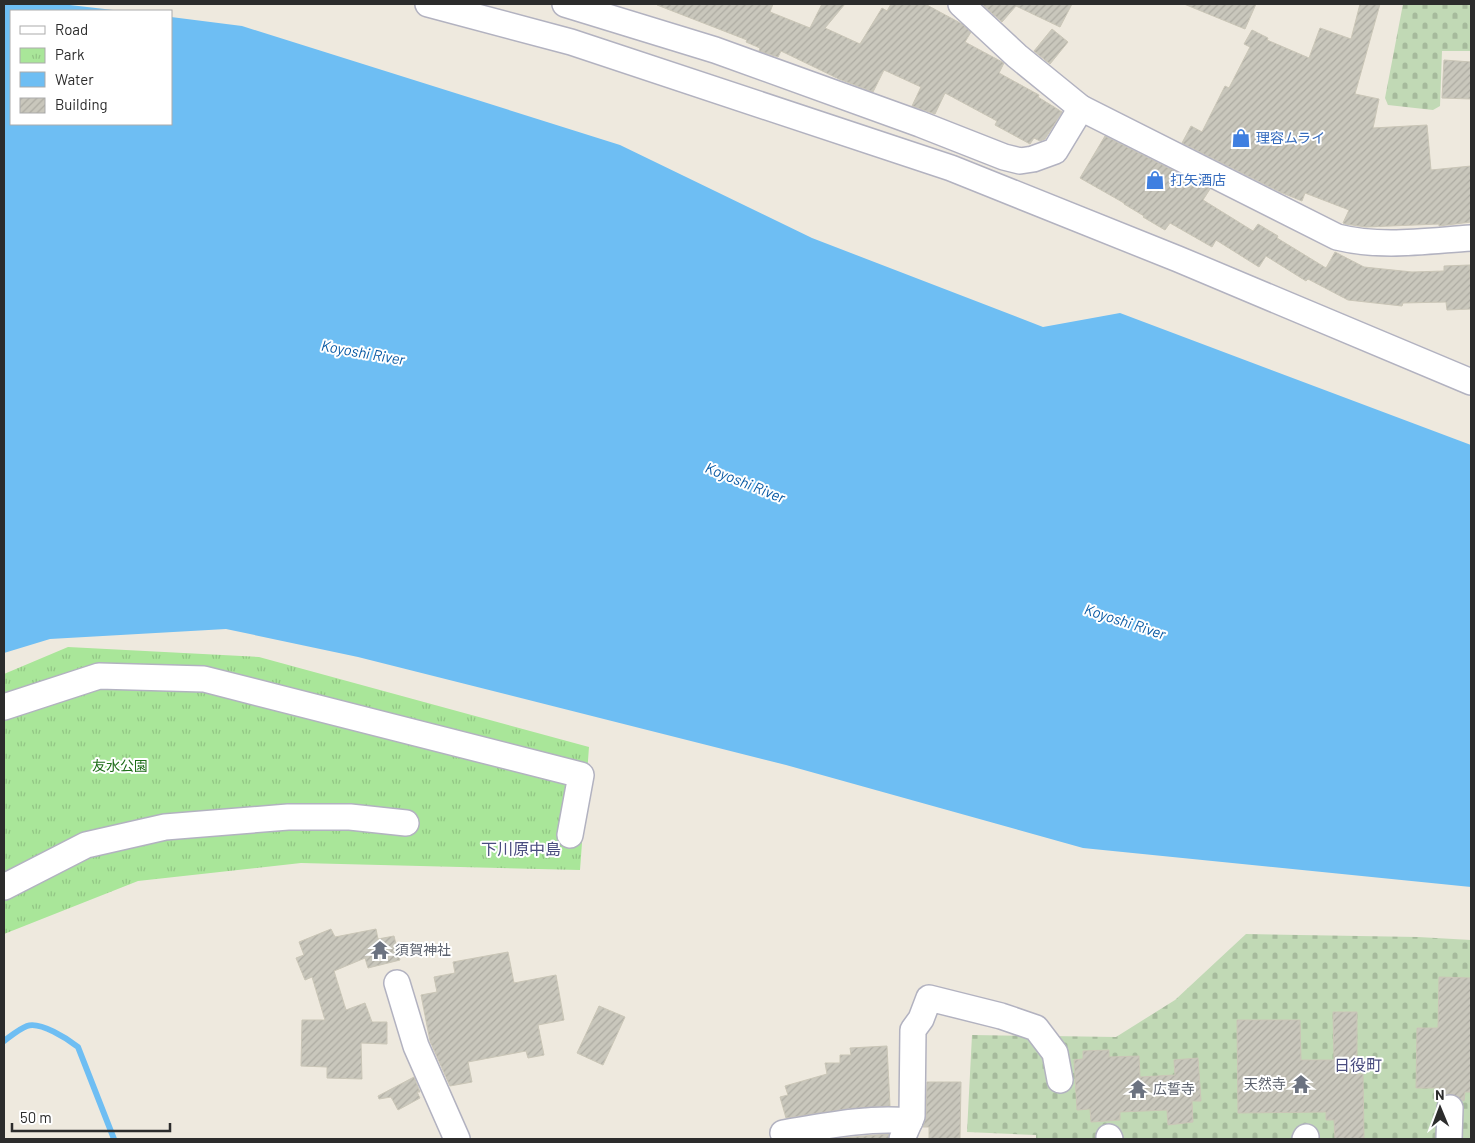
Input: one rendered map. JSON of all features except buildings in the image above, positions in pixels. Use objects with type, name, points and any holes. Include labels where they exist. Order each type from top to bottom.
[{"type":"street","points":[[428,4],[571,42],[951,168],[1169,255],[1471,382]]},
{"type":"street","points":[[565,4],[715,50],[920,124],[1004,157],[1020,161],[1033,159],[1054,151],[1081,108]]},
{"type":"street","points":[[961,4],[1016,56],[1081,108],[1337,237],[1379,244],[1471,238]]},
{"type":"street","points":[[4,707],[100,676],[204,679],[581,775],[570,835]]},
{"type":"street","points":[[4,887],[86,846],[165,827],[288,817],[350,818],[406,823]]},
{"type":"street","points":[[396,983],[416,1046],[457,1139]]},
{"type":"street","points":[[783,1133],[836,1124],[897,1120],[906,1130],[912,1116],[913,1030],[921,1019],[929,998],[1001,1016],[1036,1028],[1055,1053],[1060,1080]]},
{"type":"street","points":[[1449,1139],[1450,1108]]},
{"type":"green space","points":[[1403,4],[1471,4],[1471,51],[1442,51],[1440,106],[1433,110],[1388,105],[1385,98]]},
{"type":"green space","name":"友水公園","points":[[68,647],[259,657],[589,747],[580,870],[301,863],[138,881],[4,934],[4,674]]},
{"type":"green space","points":[[1246,934],[1418,937],[1471,940],[1471,1139],[1036,1139],[1036,1135],[967,1132],[972,1035],[1116,1037],[1175,1000]]},
{"type":"water","name":"Koyoshi River","points":[[4,4],[61,4],[113,10],[10,10],[10,125],[172,125],[172,17],[242,26],[620,145],[812,238],[1043,327],[1120,313],[1471,445],[1471,887],[1083,848],[786,765],[358,657],[226,629],[50,639],[4,653]]},
{"type":"waterway","points":[[4,1041],[21,1029],[33,1025],[46,1028],[78,1047],[114,1139]]},
{"type":"place","name":"理容ムライ","points":[[1241,138]]},
{"type":"place","name":"打矢酒店","points":[[1155,180]]},
{"type":"place","name":"須賀神社","points":[[380,950]]},
{"type":"place","name":"天然寺","points":[[1301,1084]]},
{"type":"place","name":"広誓寺","points":[[1138,1089]]},
{"type":"district","name":"下川原中島","points":[[521,849]]},
{"type":"district","name":"日役町","points":[[1358,1065]]}]
